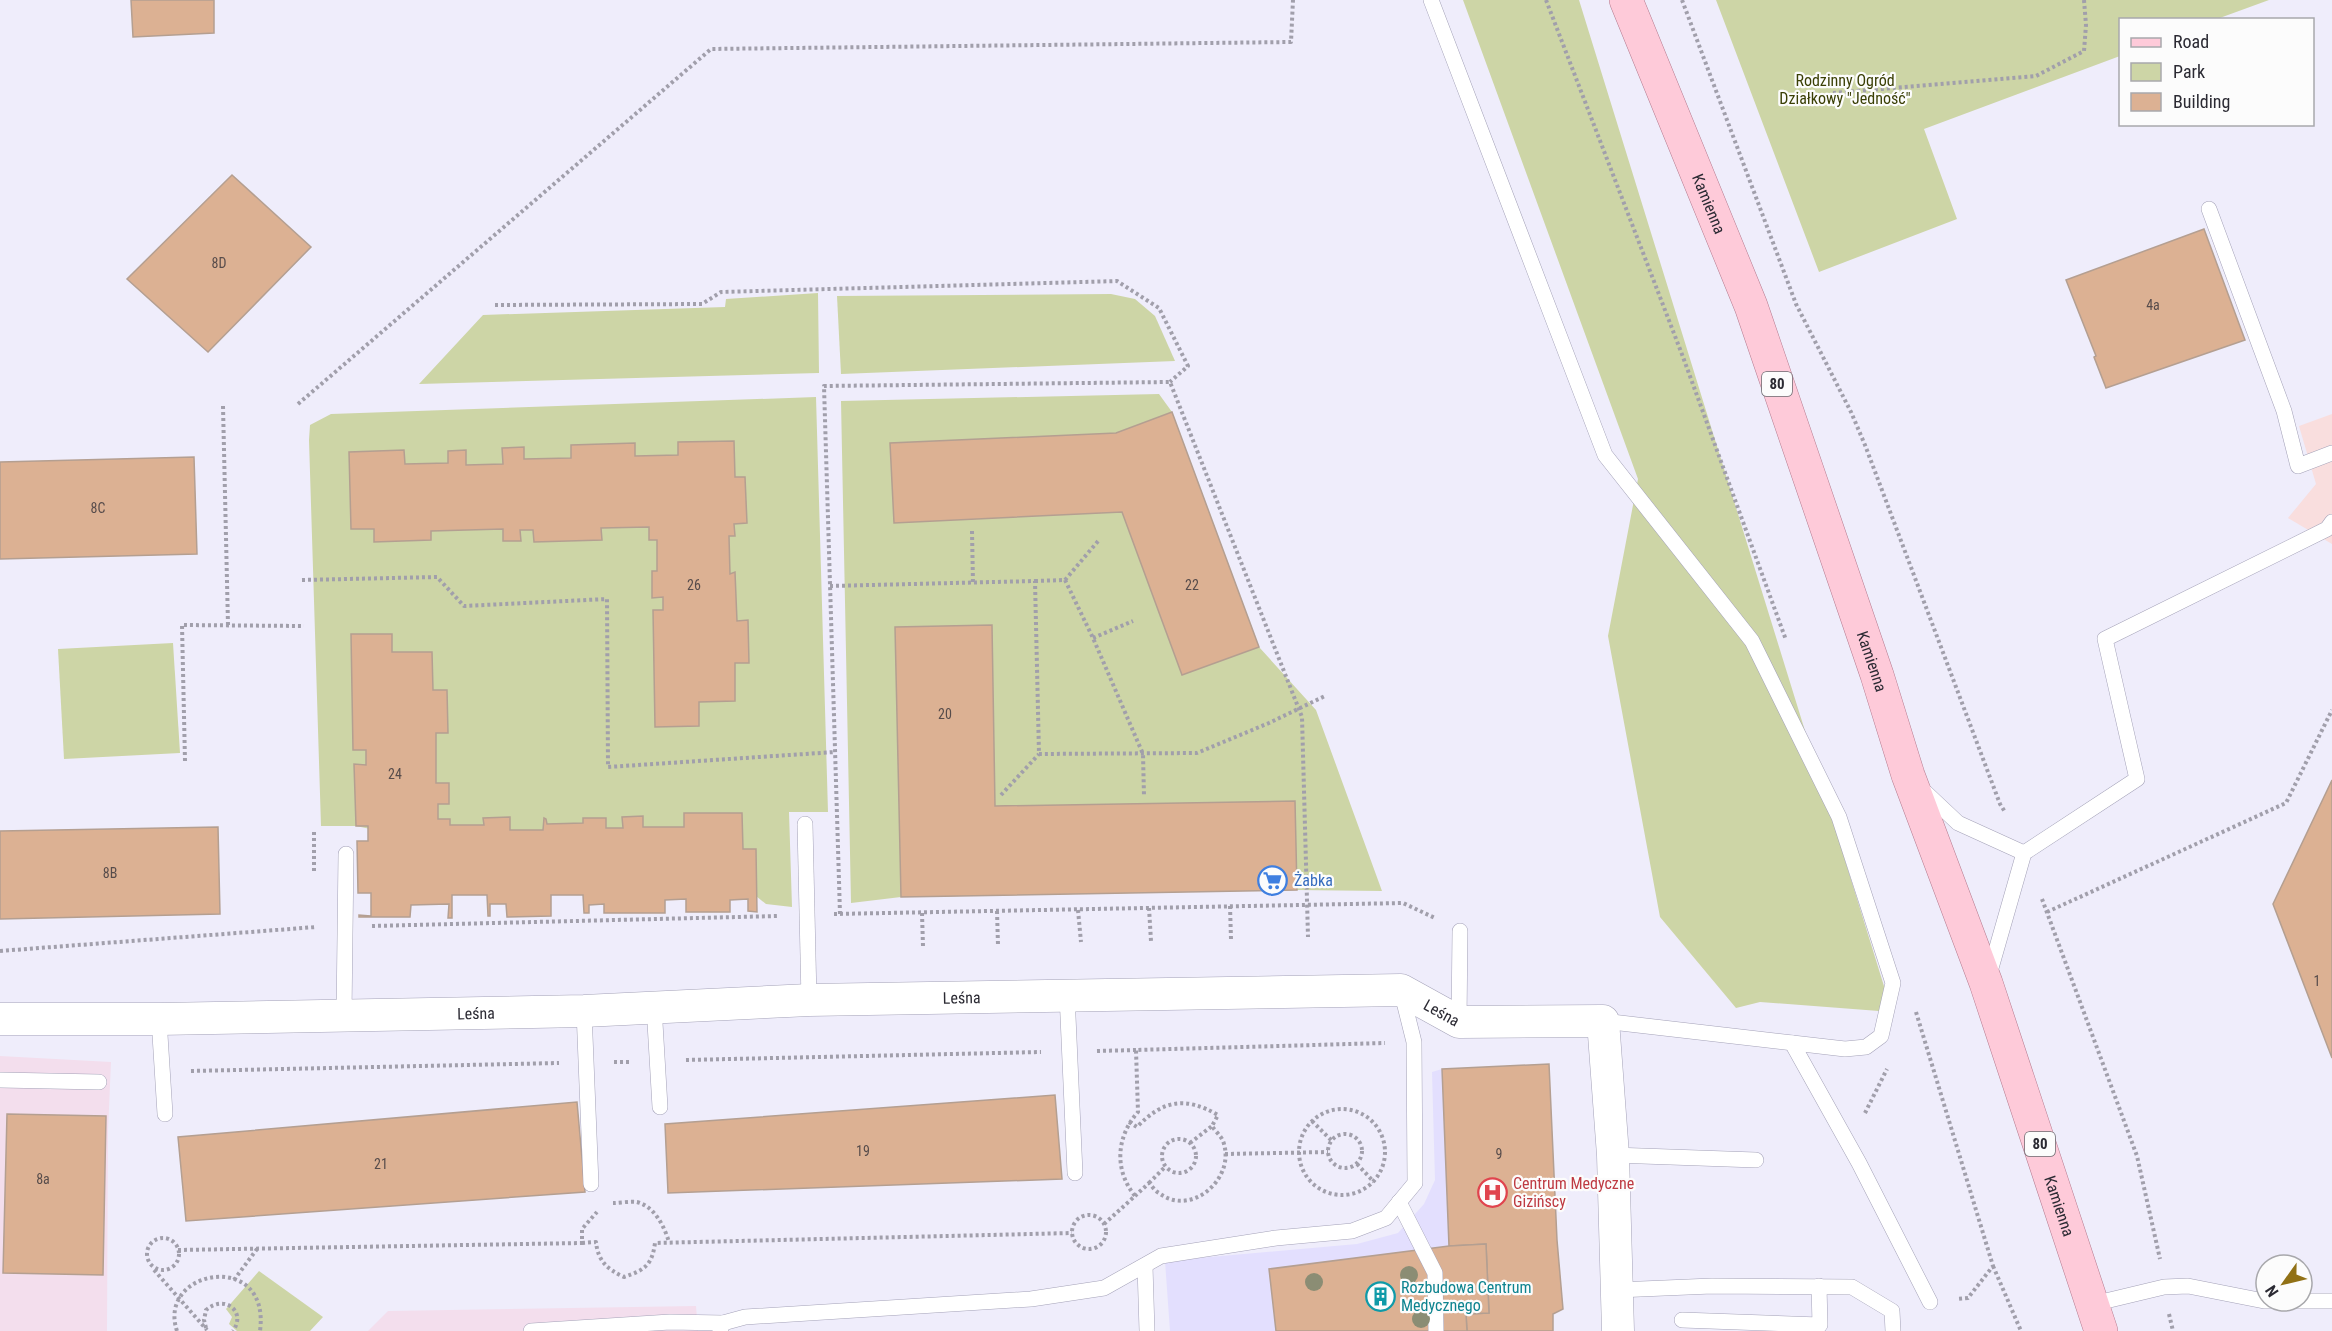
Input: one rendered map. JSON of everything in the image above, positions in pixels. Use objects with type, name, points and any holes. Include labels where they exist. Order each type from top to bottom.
[{"type":"main road","name":"Kamienna","points":[[1626,0],[1751,306],[1877,675],[1908,775],[1986,983],[2097,1318]]},
{"type":"street","name":"Leśna","points":[[0,1019],[344,1016],[584,1011],[809,1000],[1401,990],[1459,1022],[1603,1021]]},
{"type":"street","points":[[1603,1021],[1613,1155],[1618,1331]]},
{"type":"lane","points":[[1431,0],[1605,455],[1752,641],[1839,817],[1893,983],[1881,1036],[1866,1047],[1845,1049],[1603,1021]]},
{"type":"lane","points":[[2209,209],[2284,411],[2298,466],[2332,453]]},
{"type":"lane","points":[[1986,983],[2024,853],[2137,779],[2105,639],[2327,529],[2332,522]]},
{"type":"lane","points":[[1908,775],[1958,823],[2024,853]]},
{"type":"lane","points":[[805,824],[809,915],[809,1000]]},
{"type":"lane","points":[[344,1016],[347,926],[346,854]]},
{"type":"lane","points":[[1459,1022],[1460,931]]},
{"type":"lane","points":[[531,1331],[670,1326],[721,1327],[745,1317],[1031,1299],[1104,1288],[1161,1256],[1276,1238],[1352,1231],[1386,1218],[1415,1183],[1414,1042],[1401,990]]},
{"type":"lane","points":[[1067,994],[1075,1173]]},
{"type":"lane","points":[[654,1006],[660,1107]]},
{"type":"lane","points":[[584,1011],[591,1184]]},
{"type":"lane","points":[[159,1019],[165,1114]]},
{"type":"lane","points":[[1792,1043],[1858,1163],[1930,1302]]},
{"type":"lane","points":[[0,1080],[99,1082]]},
{"type":"lane","points":[[1613,1155],[1756,1160]]},
{"type":"lane","points":[[1399,1202],[1435,1273],[1436,1331]]},
{"type":"lane","points":[[1145,1266],[1147,1331]]},
{"type":"lane","points":[[1617,1290],[1712,1286],[1852,1287],[1892,1311],[1893,1331]]},
{"type":"lane","points":[[1682,1320],[1820,1325],[1819,1286]]},
{"type":"lane","points":[[2097,1318],[2164,1287],[2188,1286],[2264,1301],[2332,1301]]},
{"type":"path","points":[[298,404],[711,49],[1291,42],[1293,0]]},
{"type":"path","points":[[1546,0],[1683,357],[1788,644]]},
{"type":"path","points":[[1682,0],[1796,304],[1851,412],[1996,794],[2006,814]]},
{"type":"path","points":[[1833,93],[2036,76],[2084,51],[2086,25],[2084,0]]},
{"type":"path","points":[[495,305],[702,304],[721,292],[1117,281],[1159,308],[1188,366],[1170,382],[824,386],[840,914]]},
{"type":"path","points":[[1170,382],[1302,717],[1308,937]]},
{"type":"path","points":[[223,406],[228,625]]},
{"type":"path","points":[[972,531],[973,583]]},
{"type":"path","points":[[830,586],[1065,580],[1099,540]]},
{"type":"path","points":[[302,580],[437,577],[464,606],[608,599],[608,767],[835,752]]},
{"type":"path","points":[[1065,580],[1093,638],[1143,754],[1144,796]]},
{"type":"path","points":[[1001,795],[1039,754],[1035,581]]},
{"type":"path","points":[[1093,638],[1133,621]]},
{"type":"path","points":[[185,761],[182,625],[304,626]]},
{"type":"path","points":[[1039,754],[1197,753],[1299,710],[1325,696]]},
{"type":"path","points":[[2047,912],[2286,803],[2332,710]]},
{"type":"path","points":[[2040,896],[2137,1156],[2162,1266]]},
{"type":"path","points":[[0,951],[300,927],[1403,903],[1460,931]]},
{"type":"path","points":[[1230,906],[1231,939]]},
{"type":"path","points":[[1149,908],[1151,941]]},
{"type":"path","points":[[1078,910],[1081,942]]},
{"type":"path","points":[[997,911],[998,945]]},
{"type":"path","points":[[922,913],[923,946]]},
{"type":"path","points":[[1914,1006],[1993,1266],[2021,1331]]},
{"type":"path","points":[[1135,1196],[1127,1186],[1120,1162],[1121,1145],[1129,1122],[1138,1112],[1136,1050],[1414,1042]]},
{"type":"path","points":[[1858,1163],[1862,1118],[1889,1066]]},
{"type":"path","points":[[1129,1122],[1137,1128],[1150,1114],[1164,1107],[1184,1102],[1202,1106],[1218,1115],[1212,1126],[1190,1143]]},
{"type":"path","points":[[1346,1110],[1365,1116],[1376,1125],[1383,1137],[1385,1151],[1383,1165],[1374,1182],[1354,1194],[1340,1196],[1326,1193],[1314,1185],[1305,1174],[1300,1160],[1299,1146],[1303,1133],[1312,1121],[1324,1113],[1346,1110]]},
{"type":"path","points":[[1312,1121],[1332,1141]]},
{"type":"path","points":[[1149,1183],[1160,1195],[1179,1200],[1199,1197],[1212,1188],[1222,1174],[1225,1154],[1222,1140],[1212,1126]]},
{"type":"path","points":[[1346,1134],[1357,1138],[1362,1154],[1357,1164],[1341,1168],[1332,1162],[1328,1152],[1332,1141],[1335,1137],[1346,1134]]},
{"type":"path","points":[[1179,1139],[1190,1143],[1196,1153],[1196,1159],[1190,1169],[1179,1173],[1165,1167],[1162,1151],[1168,1142],[1179,1139]]},
{"type":"path","points":[[1225,1154],[1328,1152]]},
{"type":"path","points":[[1357,1164],[1374,1182]]},
{"type":"path","points":[[1104,1224],[1165,1167]]},
{"type":"path","points":[[608,1203],[637,1202],[661,1221],[669,1242]]},
{"type":"path","points":[[582,1243],[582,1229],[600,1210]]},
{"type":"path","points":[[1084,1216],[1095,1216],[1104,1224],[1106,1229],[1104,1240],[1095,1248],[1090,1249],[1076,1243],[1072,1233],[1075,1222],[1084,1216]]},
{"type":"path","points":[[178,1250],[596,1242],[598,1256],[610,1271],[624,1276],[641,1271],[653,1258],[655,1243],[1072,1233]]},
{"type":"path","points":[[150,1265],[159,1270],[170,1269],[177,1261],[178,1250],[173,1241],[168,1239],[153,1241],[146,1256],[150,1265],[207,1331]]},
{"type":"path","points":[[234,1280],[257,1249]]},
{"type":"path","points":[[1930,1302],[1968,1298],[1993,1266]]},
{"type":"path","points":[[177,1331],[175,1313],[180,1299],[188,1287],[200,1279],[214,1275],[242,1282],[252,1292],[259,1304],[260,1331]]},
{"type":"path","points":[[207,1331],[204,1320],[206,1310],[215,1303],[227,1304],[236,1312],[237,1323],[233,1331]]},
{"type":"path","points":[[2168,1308],[2173,1331]]},
{"type":"shaded area","points":[[2332,414],[2332,544],[2288,518],[2316,484],[2299,426]]},
{"type":"shaded area","points":[[0,1056],[111,1062],[108,1131],[107,1331],[0,1331]]},
{"type":"shaded area","name":"Centrum Medyczne Gizińscy","points":[[1549,1064],[1557,1240],[1563,1309],[1553,1314],[1553,1331],[1170,1331],[1165,1261],[1357,1244],[1398,1233],[1424,1204],[1435,1180],[1432,1072],[1442,1069]]},
{"type":"shaded area","points":[[696,1306],[698,1331],[368,1331],[388,1311]]},
{"type":"green space","points":[[1463,0],[1579,0],[1892,1012],[1760,1002],[1736,1008],[1660,917],[1608,636],[1638,479]]},
{"type":"green space","name":"Rodzinny Ogród Działkowy \"Jedność\"","points":[[1716,0],[2269,0],[2220,18],[2119,18],[2119,56],[1924,129],[1957,219],[1819,272]]},
{"type":"green space","points":[[818,293],[819,373],[419,384],[483,315],[725,307],[726,299]]},
{"type":"green space","points":[[1111,294],[1135,299],[1155,316],[1175,361],[841,374],[837,296]]},
{"type":"green space","points":[[1159,394],[1172,412],[1259,647],[1316,710],[1382,891],[1297,890],[901,897],[851,903],[841,401]]},
{"type":"green space","points":[[816,397],[828,812],[789,812],[792,907],[766,904],[653,836],[375,830],[356,826],[321,826],[310,425],[331,414]]},
{"type":"green space","points":[[173,643],[180,753],[64,759],[58,649]]},
{"type":"green space","points":[[259,1271],[323,1317],[310,1331],[237,1331],[229,1324],[232,1317],[226,1309]]},
{"type":"building","points":[[131,0],[214,0],[214,33],[133,37]]},
{"type":"building","points":[[232,175],[311,247],[208,352],[127,279]]},
{"type":"building","points":[[2204,229],[2245,340],[2106,388],[2066,280]]},
{"type":"building","points":[[1172,412],[1259,647],[1182,675],[1122,512],[894,523],[890,443],[1116,433]]},
{"type":"building","points":[[734,441],[735,477],[745,477],[747,523],[734,524],[735,536],[729,536],[730,574],[735,572],[737,621],[748,620],[749,663],[735,663],[735,701],[699,702],[699,726],[655,727],[653,610],[663,610],[663,597],[652,598],[652,571],[657,571],[657,540],[649,540],[649,527],[601,528],[602,540],[534,542],[533,530],[520,530],[521,541],[503,541],[503,529],[431,531],[431,540],[374,542],[374,529],[351,529],[349,452],[404,450],[405,464],[448,463],[448,451],[466,450],[466,465],[503,464],[502,448],[524,447],[524,459],[571,458],[571,445],[635,443],[635,456],[678,455],[678,442]]},
{"type":"building","points":[[194,457],[197,554],[0,559],[0,462]]},
{"type":"building","points":[[992,625],[995,806],[1295,801],[1297,890],[901,897],[895,627]]},
{"type":"building","points":[[351,634],[392,634],[392,652],[432,652],[433,690],[447,690],[448,733],[436,733],[436,783],[449,783],[449,804],[438,804],[438,819],[450,819],[450,825],[484,825],[483,818],[510,817],[510,830],[543,830],[544,818],[547,824],[583,823],[583,818],[606,818],[606,828],[623,828],[622,817],[643,816],[643,827],[684,827],[684,813],[742,813],[743,849],[756,849],[757,912],[748,911],[748,899],[730,900],[730,912],[686,912],[686,899],[665,900],[665,913],[604,913],[604,904],[589,905],[589,913],[584,913],[583,895],[551,895],[551,916],[507,917],[506,904],[490,904],[490,916],[488,916],[487,895],[452,895],[452,918],[448,918],[449,904],[411,905],[410,917],[359,917],[359,915],[371,916],[371,893],[358,893],[357,841],[368,841],[368,826],[356,826],[354,764],[366,765],[366,750],[353,750]]},
{"type":"building","points":[[2332,780],[2332,1058],[2273,904]]},
{"type":"building","points":[[218,827],[220,914],[0,919],[0,831]]},
{"type":"building","name":"Centrum Medyczne Gizińscy","points":[[1549,1064],[1557,1240],[1563,1309],[1553,1314],[1553,1331],[1467,1331],[1466,1314],[1489,1313],[1486,1244],[1449,1246],[1442,1069]]},
{"type":"building","points":[[1055,1095],[1062,1179],[668,1193],[665,1124]]},
{"type":"building","points":[[577,1102],[585,1192],[186,1221],[178,1137]]},
{"type":"building","points":[[7,1114],[106,1116],[103,1275],[3,1273]]},
{"type":"building","name":"Rozbudowa Centrum Medycznego","points":[[1486,1244],[1489,1313],[1466,1314],[1467,1331],[1276,1331],[1269,1269],[1449,1246]]},
{"type":"place","name":"Żabka","points":[[1273,880]]},
{"type":"place","name":"Centrum Medyczne Gizińscy","points":[[1492,1192]]},
{"type":"place","name":"Rozbudowa Centrum Medycznego","points":[[1380,1296]]}]
